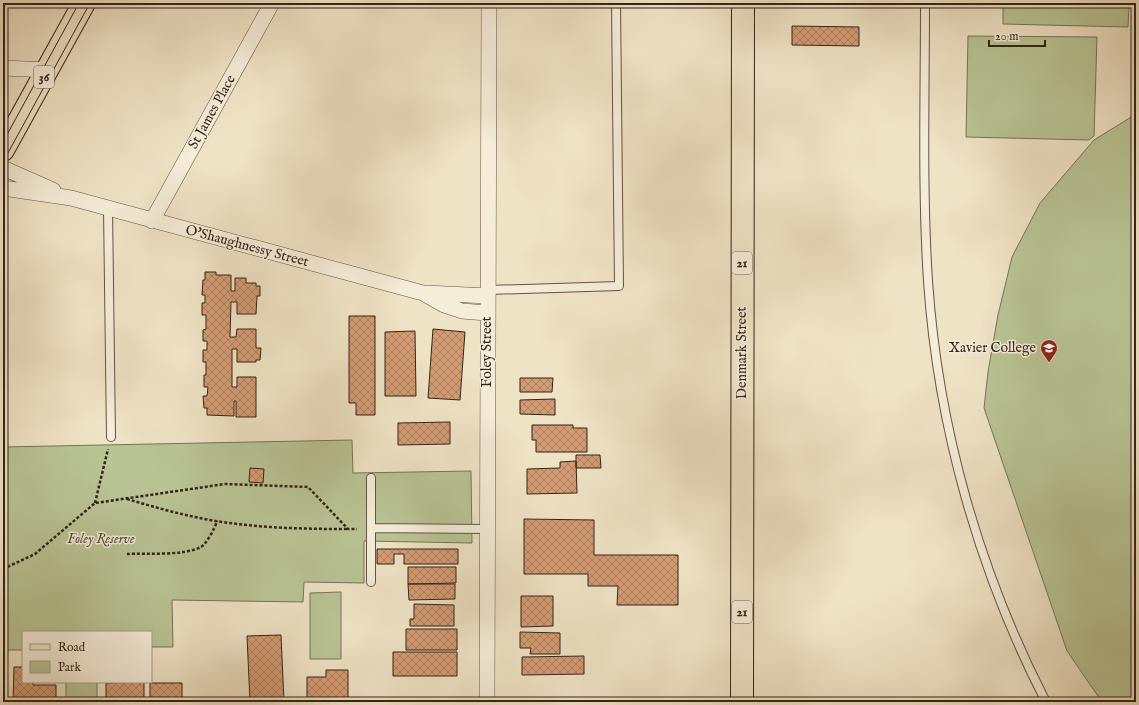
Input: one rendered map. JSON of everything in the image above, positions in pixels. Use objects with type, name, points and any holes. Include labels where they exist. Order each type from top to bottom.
[{"type":"main road","name":"36","points":[[3,150],[84,3]]},
{"type":"main road","name":"Denmark Street","points":[[742,702],[743,3]]},
{"type":"street","name":"St James Place","points":[[152,221],[272,3]]},
{"type":"street","name":"Foley Street","points":[[487,702],[489,3]]},
{"type":"street","points":[[3,68],[48,70]]},
{"type":"street","name":"O'Shaughnessy Street","points":[[3,168],[71,198]]},
{"type":"street","name":"O'Shaughnessy Street","points":[[3,188],[71,198],[423,293],[444,305],[462,311],[488,313]]},
{"type":"street","name":"O'Shaughnessy Street","points":[[423,293],[488,293]]},
{"type":"lane","points":[[488,293],[619,286],[616,3]]},
{"type":"lane","points":[[925,3],[926,245],[931,315],[938,370],[947,420],[958,466],[987,568],[1011,629],[1046,702]]},
{"type":"lane","points":[[108,208],[111,437]]},
{"type":"lane","points":[[370,582],[371,478]]},
{"type":"lane","points":[[371,528],[487,530]]},
{"type":"path","points":[[95,502],[111,437]]},
{"type":"path","points":[[3,569],[35,554],[95,502],[225,484],[308,487],[348,529]]},
{"type":"path","points":[[124,498],[169,511],[217,521],[261,526],[314,529],[371,528]]},
{"type":"path","points":[[127,554],[186,552],[202,546],[215,529],[217,521]]},
{"type":"green space","points":[[1003,3],[1129,3],[1128,27],[1003,24]]},
{"type":"green space","points":[[968,36],[1097,37],[1094,136],[1089,140],[966,137]]},
{"type":"green space","points":[[1136,114],[1136,702],[1102,702],[1067,651],[984,408],[988,372],[998,315],[1012,257],[1040,203],[1094,140]]},
{"type":"green space","name":"Foley Reserve","points":[[352,440],[353,473],[471,471],[472,543],[364,541],[364,583],[304,582],[303,602],[172,600],[173,647],[152,647],[152,631],[22,631],[22,650],[3,650],[3,447]]},
{"type":"green space","points":[[341,592],[341,659],[310,659],[310,593]]},
{"type":"green space","points":[[66,683],[97,683],[97,702],[66,702]]},
{"type":"building","points":[[792,26],[859,27],[859,46],[792,45]]},
{"type":"building","points":[[205,272],[216,272],[216,275],[231,275],[231,291],[235,291],[235,278],[246,278],[246,283],[256,283],[256,286],[260,286],[260,296],[257,296],[256,314],[237,314],[237,302],[231,302],[230,337],[236,337],[237,329],[256,329],[256,348],[261,348],[260,360],[256,360],[256,362],[237,362],[237,349],[232,349],[232,387],[237,387],[237,377],[256,377],[256,417],[236,417],[236,401],[234,401],[234,416],[207,415],[207,408],[204,408],[203,396],[207,396],[208,387],[204,387],[206,362],[203,362],[203,350],[207,350],[207,341],[203,341],[203,330],[206,329],[206,315],[202,315],[202,303],[205,303],[205,295],[202,295]]},
{"type":"building","points":[[349,316],[375,316],[375,415],[356,415],[356,403],[349,403]]},
{"type":"building","points":[[433,329],[465,332],[460,400],[428,398]]},
{"type":"building","points":[[415,331],[416,396],[385,396],[385,332]]},
{"type":"building","points":[[520,378],[553,378],[552,392],[520,392]]},
{"type":"building","points":[[555,399],[555,415],[520,414],[520,400]]},
{"type":"building","points":[[450,422],[450,444],[398,445],[398,423]]},
{"type":"building","points":[[532,425],[573,425],[573,428],[587,428],[587,452],[536,452],[536,440],[532,440]]},
{"type":"building","points":[[576,455],[600,455],[601,468],[576,468]]},
{"type":"building","points":[[576,461],[577,493],[527,494],[527,469],[560,468],[560,462]]},
{"type":"building","points":[[250,468],[264,469],[263,483],[249,482]]},
{"type":"building","points":[[524,519],[594,520],[594,555],[678,555],[678,605],[617,605],[618,586],[588,586],[588,574],[524,574]]},
{"type":"building","points":[[377,549],[458,549],[458,564],[404,564],[404,554],[394,554],[394,564],[377,564]]},
{"type":"building","points":[[408,567],[456,567],[456,583],[408,584]]},
{"type":"building","points":[[408,584],[455,584],[455,599],[409,600]]},
{"type":"building","points":[[521,596],[553,596],[553,626],[521,627]]},
{"type":"building","points":[[414,604],[454,605],[454,626],[410,626],[410,619],[414,619]]},
{"type":"building","points":[[406,629],[457,629],[457,650],[406,650]]},
{"type":"building","points":[[520,632],[560,633],[560,654],[530,654],[531,648],[520,648]]},
{"type":"building","points":[[281,635],[284,702],[250,702],[247,636]]},
{"type":"building","points":[[393,652],[457,652],[457,676],[393,676]]},
{"type":"building","points":[[584,656],[584,674],[522,675],[522,657]]},
{"type":"building","points":[[14,667],[22,667],[22,683],[33,683],[33,685],[56,685],[56,702],[13,702]]},
{"type":"building","points":[[326,670],[348,670],[348,702],[307,702],[307,677],[326,677]]},
{"type":"building","points":[[106,683],[144,683],[144,702],[106,702]]},
{"type":"building","points":[[150,683],[182,683],[182,702],[150,702]]},
{"type":"building","points":[[866,699],[899,699],[899,702],[866,702]]},
{"type":"tram line","points":[[3,142],[79,3]]},
{"type":"tram line","points":[[3,162],[90,3]]},
{"type":"place","name":"Xavier College","points":[[1049,363]]}]
